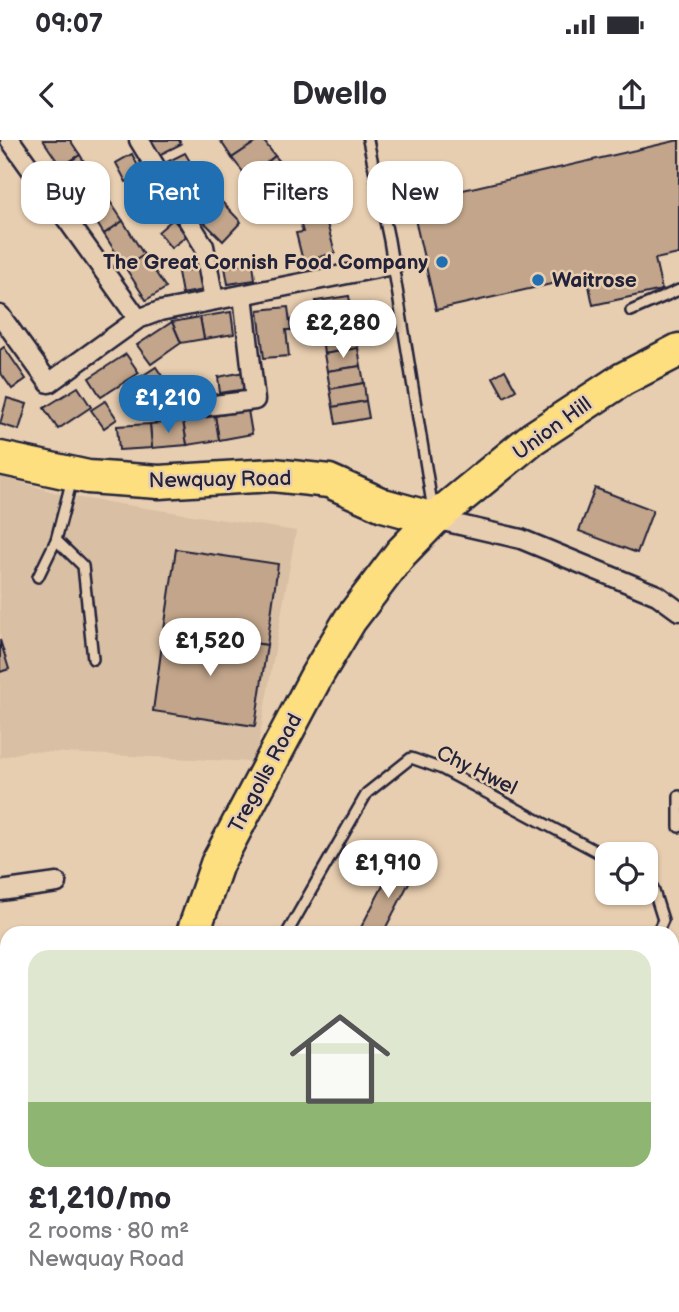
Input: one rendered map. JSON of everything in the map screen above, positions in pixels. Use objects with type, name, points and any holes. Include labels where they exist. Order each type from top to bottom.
[{"type":"highway","name":"Union Hill","points":[[350,620],[401,553],[434,519],[533,438],[623,379],[679,350]]},
{"type":"highway","name":"Newquay Road","points":[[0,458],[88,477],[159,482],[273,475],[329,481],[383,505],[434,519]]},
{"type":"highway","name":"Tregolls Road","points":[[195,926],[217,863],[317,675],[350,620]]},
{"type":"street","points":[[10,140],[138,319]]},
{"type":"street","points":[[139,140],[204,246],[214,300]]},
{"type":"street","points":[[0,315],[49,383],[138,319],[160,311],[393,265]]},
{"type":"street","points":[[174,410],[255,400],[243,295]]},
{"type":"street","points":[[434,519],[521,539],[657,595],[679,611]]},
{"type":"street","points":[[0,891],[57,883]]},
{"type":"lane","points":[[368,140],[393,265],[434,519]]},
{"type":"lane","points":[[631,311],[679,290]]},
{"type":"lane","points":[[38,577],[56,540],[73,474]]},
{"type":"lane","points":[[56,540],[83,566],[93,659]]},
{"type":"lane","name":"Chy Hwel","points":[[291,926],[367,793],[411,758],[442,769],[595,851]]},
{"type":"lane","points":[[679,796],[679,827]]},
{"type":"lane","points":[[658,904],[663,920],[660,926]]},
{"type":"shaded area","points":[[0,476],[67,496],[296,531],[255,762],[26,751],[0,758]]},
{"type":"building","points":[[43,140],[70,140],[80,155],[70,161],[57,161]]},
{"type":"building","points":[[151,140],[179,140],[181,144],[159,155]]},
{"type":"building","points":[[220,140],[259,140],[232,158]]},
{"type":"building","points":[[259,140],[263,140],[275,156],[269,161],[238,161],[238,166],[232,158]]},
{"type":"building","points":[[679,140],[679,254],[655,259],[662,290],[593,305],[587,276],[436,310],[416,224],[463,224],[463,190]]},
{"type":"building","points":[[185,153],[190,161],[169,161]]},
{"type":"building","points":[[132,154],[136,161],[124,161],[124,178],[116,163]]},
{"type":"building","points":[[80,155],[84,161],[70,161]]},
{"type":"building","points":[[110,202],[123,221],[104,234],[98,224],[110,224]]},
{"type":"building","points":[[224,204],[238,219],[239,224],[223,241],[206,224],[224,224]]},
{"type":"building","points":[[123,221],[144,255],[125,267],[104,234]]},
{"type":"building","points":[[167,224],[177,224],[187,236],[171,248],[158,232]]},
{"type":"building","points":[[301,224],[327,224],[335,253],[303,261],[296,233],[303,232]]},
{"type":"building","points":[[144,255],[166,288],[146,300],[125,267]]},
{"type":"building","points":[[253,263],[255,280],[228,284],[225,267]]},
{"type":"building","points":[[201,268],[204,290],[182,294],[178,272]]},
{"type":"building","points":[[349,296],[352,313],[319,319],[316,301]]},
{"type":"building","points":[[288,307],[291,330],[286,330],[289,356],[264,358],[258,310]]},
{"type":"building","points":[[231,312],[234,334],[204,339],[200,317]]},
{"type":"building","points":[[352,313],[355,331],[322,336],[319,319]]},
{"type":"building","points":[[200,317],[204,339],[181,343],[172,322]]},
{"type":"building","points":[[172,322],[181,343],[151,364],[137,345]]},
{"type":"building","points":[[355,331],[358,348],[324,354],[322,336]]},
{"type":"building","points":[[4,347],[26,379],[12,389],[0,372],[0,350]]},
{"type":"building","points":[[358,348],[361,366],[327,371],[324,354]]},
{"type":"building","points":[[126,354],[139,373],[101,397],[89,378]]},
{"type":"building","points":[[361,366],[364,383],[330,389],[327,371]]},
{"type":"building","points":[[156,367],[168,385],[148,398],[136,380]]},
{"type":"building","points":[[505,370],[516,390],[504,397],[493,377]]},
{"type":"building","points":[[244,372],[246,389],[220,393],[218,377]]},
{"type":"building","points":[[364,383],[366,401],[333,407],[330,389]]},
{"type":"building","points":[[78,387],[91,407],[58,429],[44,408]]},
{"type":"building","points":[[7,398],[27,404],[19,430],[0,424]]},
{"type":"building","points":[[105,401],[117,419],[104,428],[91,410]]},
{"type":"building","points":[[366,401],[369,418],[336,424],[333,407]]},
{"type":"building","points":[[248,410],[252,434],[219,440],[215,416]]},
{"type":"building","points":[[215,416],[219,440],[187,445],[183,421]]},
{"type":"building","points":[[183,421],[187,445],[152,448],[150,424]]},
{"type":"building","points":[[150,424],[152,448],[119,450],[117,426]]},
{"type":"building","points":[[595,488],[653,510],[637,553],[579,531]]},
{"type":"building","points":[[176,549],[278,564],[267,645],[164,630]]},
{"type":"building","points":[[164,630],[267,645],[255,726],[153,711]]},
{"type":"building","points":[[0,640],[9,669],[0,672]]},
{"type":"building","points":[[396,861],[415,871],[387,926],[362,926]]},
{"type":"place","name":"The Great Cornish Food Company","points":[[442,262]]},
{"type":"place","name":"Waitrose","points":[[538,280]]}]
